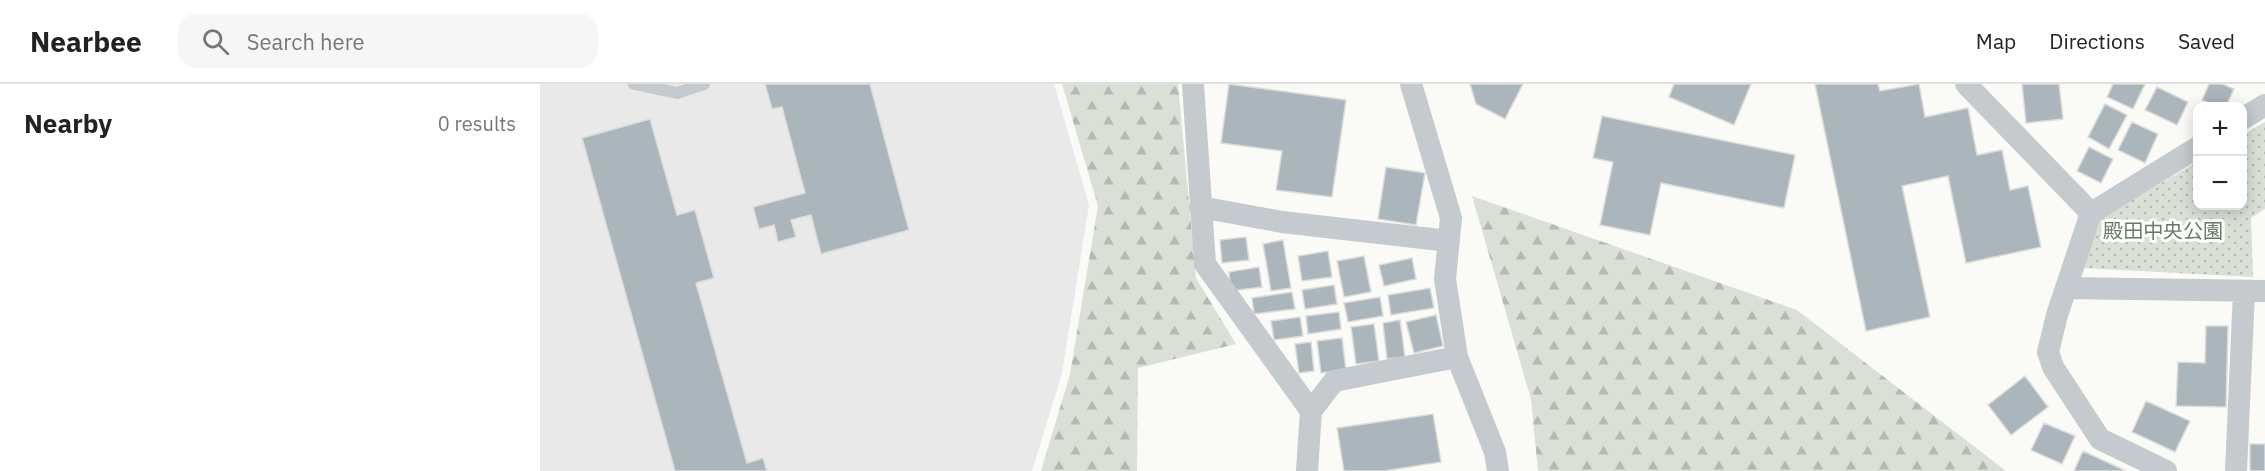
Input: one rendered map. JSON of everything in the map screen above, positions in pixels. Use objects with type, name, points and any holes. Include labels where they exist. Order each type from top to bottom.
[{"type":"street","points":[[1192,84],[1205,264],[1311,411]]},
{"type":"street","points":[[1411,84],[1451,218],[1445,279],[1457,357],[1495,452],[1498,471]]},
{"type":"street","points":[[1966,84],[2091,213]]},
{"type":"street","points":[[2247,116],[2265,105]]},
{"type":"street","points":[[2166,471],[2100,439],[2053,367],[2048,352],[2091,213],[2193,150]]},
{"type":"street","points":[[1200,207],[1282,222],[1449,241]]},
{"type":"street","points":[[2066,288],[2255,291],[2236,471]]},
{"type":"street","points":[[1307,471],[1311,411],[1334,381],[1457,357]]},
{"type":"lane","points":[[634,84],[677,93],[704,84]]},
{"type":"shaded area","points":[[540,84],[1054,84],[1089,205],[1062,373],[1032,471],[540,471]]},
{"type":"green space","points":[[1062,84],[1178,84],[1196,278],[1236,344],[1138,368],[1137,471],[1041,471],[1070,374],[1098,206]]},
{"type":"green space","name":"殿田中央公園","points":[[2265,122],[2265,209],[2251,218],[2253,277],[2083,268],[2101,218],[2193,164],[2193,210],[2247,210],[2247,133]]},
{"type":"green space","points":[[1472,196],[1797,310],[2006,471],[1538,471],[1531,399]]},
{"type":"building","points":[[765,84],[870,84],[909,230],[821,254],[811,215],[791,220],[796,237],[778,242],[774,225],[759,229],[753,207],[805,193],[782,107],[772,109]]},
{"type":"building","points":[[1229,84],[1346,100],[1332,197],[1276,190],[1282,151],[1221,143]]},
{"type":"building","points":[[1470,84],[1523,84],[1505,119],[1476,104]]},
{"type":"building","points":[[1674,84],[1751,84],[1734,125],[1669,97]]},
{"type":"building","points":[[1815,84],[1878,84],[1880,91],[1919,84],[1925,117],[1968,108],[1977,155],[2002,150],[2010,190],[2028,186],[2041,247],[1966,263],[1948,176],[1902,186],[1930,317],[1866,331]]},
{"type":"building","points":[[2022,84],[2059,84],[2063,119],[2026,123]]},
{"type":"building","points":[[2113,84],[2145,84],[2133,109],[2107,97]]},
{"type":"building","points":[[2209,84],[2222,84],[2234,89],[2228,102],[2202,100]]},
{"type":"building","points":[[2157,87],[2188,102],[2177,125],[2145,110]]},
{"type":"building","points":[[2105,104],[2127,115],[2109,149],[2088,137]]},
{"type":"building","points":[[1602,116],[1795,155],[1784,208],[1661,183],[1650,235],[1600,225],[1613,162],[1593,158]]},
{"type":"building","points":[[650,119],[677,215],[695,210],[714,278],[696,283],[747,463],[763,458],[767,471],[675,471],[582,138]]},
{"type":"building","points":[[2132,122],[2158,134],[2145,163],[2118,150]]},
{"type":"building","points":[[2089,147],[2113,159],[2101,183],[2077,171]]},
{"type":"building","points":[[1386,167],[1425,173],[1416,225],[1378,219]]},
{"type":"building","points":[[1246,237],[1249,260],[1222,263],[1220,240]]},
{"type":"building","points":[[1283,240],[1291,288],[1271,291],[1263,244]]},
{"type":"building","points":[[1328,251],[1332,277],[1302,281],[1298,256]]},
{"type":"building","points":[[1364,256],[1371,292],[1344,297],[1337,261]]},
{"type":"building","points":[[1412,258],[1416,279],[1384,286],[1379,265]]},
{"type":"building","points":[[1259,267],[1262,287],[1231,291],[1229,272]]},
{"type":"building","points":[[1334,285],[1337,304],[1305,309],[1302,290]]},
{"type":"building","points":[[1430,288],[1434,308],[1391,315],[1388,295]]},
{"type":"building","points":[[1292,292],[1295,309],[1254,314],[1252,298]]},
{"type":"building","points":[[1380,297],[1383,316],[1348,322],[1344,303]]},
{"type":"building","points":[[1339,312],[1341,329],[1308,334],[1306,316]]},
{"type":"building","points":[[1436,315],[1443,346],[1414,353],[1406,322]]},
{"type":"building","points":[[1300,317],[1303,336],[1274,340],[1271,321]]},
{"type":"building","points":[[1400,320],[1405,357],[1387,359],[1383,323]]},
{"type":"building","points":[[1374,324],[1379,361],[1356,364],[1351,327]]},
{"type":"building","points":[[2206,326],[2228,326],[2226,407],[2176,406],[2178,362],[2205,363]]},
{"type":"building","points":[[1342,338],[1346,370],[1321,373],[1317,341]]},
{"type":"building","points":[[1311,342],[1314,371],[1299,373],[1295,344]]},
{"type":"building","points":[[2025,376],[2048,407],[2011,435],[1988,405]]},
{"type":"building","points":[[2146,401],[2190,421],[2175,452],[2132,432]]},
{"type":"building","points":[[1433,414],[1441,462],[1384,471],[1344,471],[1337,428]]},
{"type":"building","points":[[2044,423],[2075,436],[2062,464],[2031,450]]},
{"type":"building","points":[[2250,444],[2265,444],[2265,471],[2250,471]]},
{"type":"building","points":[[2083,451],[2126,471],[2074,471]]}]
